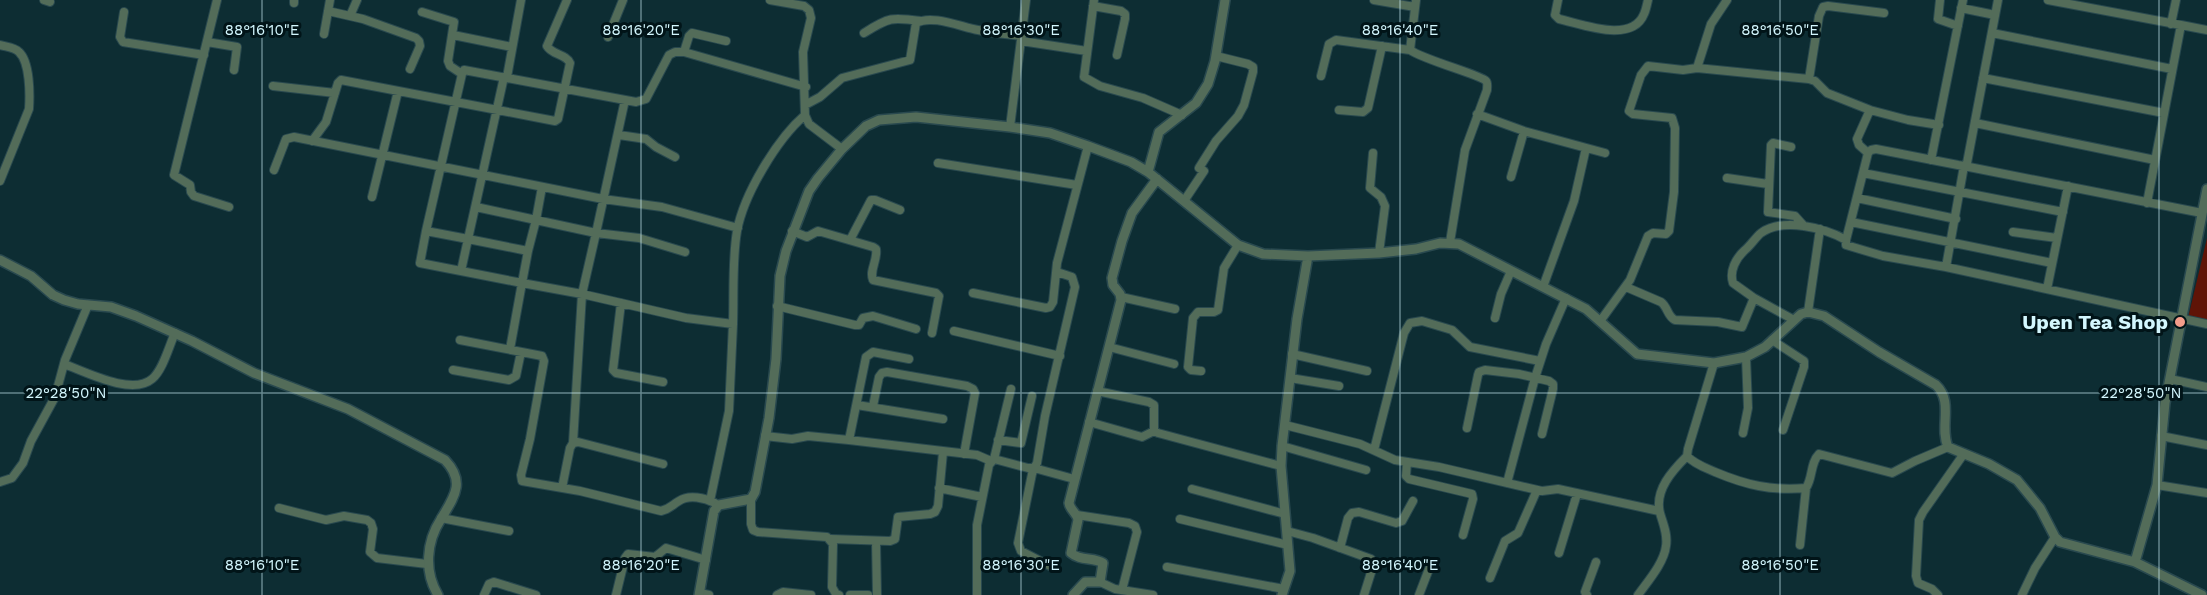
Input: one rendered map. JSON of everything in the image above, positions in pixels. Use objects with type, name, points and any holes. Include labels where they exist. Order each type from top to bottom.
[{"type":"street","points":[[216,0],[174,176],[190,185],[194,196],[229,207]]},
{"type":"street","points":[[324,34],[330,0]]},
{"type":"street","points":[[350,16],[357,0]]},
{"type":"street","points":[[461,272],[521,0]]},
{"type":"street","points":[[312,141],[326,122],[334,93],[341,80],[555,121],[558,119],[566,89],[570,63],[549,50],[547,46],[567,0]]},
{"type":"street","points":[[608,37],[623,0]]},
{"type":"street","points":[[770,0],[804,6],[809,10],[811,18],[803,52],[806,87],[805,115],[809,124],[842,149]]},
{"type":"street","points":[[1010,127],[1026,0]]},
{"type":"street","points":[[1148,171],[1157,136],[1162,128],[1196,103],[1208,84],[1216,56],[1225,0]]},
{"type":"street","points":[[1374,0],[1415,4],[1410,50]]},
{"type":"street","points":[[1557,0],[1555,15],[1559,19],[1617,31],[1637,24],[1644,15],[1648,0]]},
{"type":"street","points":[[1697,68],[1711,24],[1727,0]]},
{"type":"street","points":[[1940,0],[1938,19],[1958,26]]},
{"type":"street","points":[[1946,267],[1998,0]]},
{"type":"street","points":[[2048,0],[2207,30]]},
{"type":"street","points":[[2171,24],[2176,0]]},
{"type":"street","points":[[1117,55],[1125,14],[1121,10],[1093,3],[1084,72],[1086,79],[1150,100],[1182,115]]},
{"type":"street","points":[[1931,160],[1962,4],[1995,15]]},
{"type":"street","points":[[1809,79],[1819,16],[1823,7],[1884,13]]},
{"type":"street","points":[[328,11],[416,38],[420,41],[420,46],[411,69]]},
{"type":"street","points":[[124,12],[120,38],[123,42],[204,55]]},
{"type":"street","points":[[422,12],[451,19],[455,25],[447,61],[450,66],[462,74]]},
{"type":"street","points":[[864,33],[888,19],[897,18],[933,21],[1087,51]]},
{"type":"street","points":[[805,105],[820,97],[842,78],[910,60],[913,54],[914,31],[916,24],[921,21]]},
{"type":"street","points":[[2147,203],[2181,25]]},
{"type":"street","points":[[684,52],[692,33],[726,41]]},
{"type":"street","points":[[1992,33],[2172,69]]},
{"type":"street","points":[[453,35],[512,47]]},
{"type":"street","points":[[1321,76],[1332,41],[1336,40],[1410,50],[1426,59],[1485,80],[1487,90],[1477,114],[1460,172],[1450,242]]},
{"type":"street","points":[[207,42],[237,47],[234,69]]},
{"type":"street","points":[[0,45],[14,49],[23,58],[30,85],[30,98],[29,109],[0,181]]},
{"type":"street","points":[[1340,110],[1363,112],[1368,108],[1382,46]]},
{"type":"street","points":[[733,324],[686,318],[582,294],[420,263],[462,74],[464,70],[469,70],[636,102],[646,99],[669,55],[684,52],[806,87]]},
{"type":"street","points":[[1184,201],[1203,171],[1199,168],[1209,150],[1238,116],[1244,105],[1253,72],[1252,67],[1248,64],[1216,56]]},
{"type":"street","points":[[1601,320],[1626,287],[1648,236],[1653,233],[1666,234],[1669,231],[1674,192],[1676,132],[1672,118],[1633,114],[1629,111],[1644,69],[1648,66],[1697,68],[1809,79],[1815,81],[1827,93],[1869,110],[1939,125]]},
{"type":"street","points":[[1983,78],[2164,113]]},
{"type":"street","points":[[273,86],[334,93]]},
{"type":"street","points":[[372,196],[398,91]]},
{"type":"street","points":[[562,488],[573,443],[582,294],[625,100]]},
{"type":"street","points":[[1868,153],[1859,145],[1857,139],[1869,110]]},
{"type":"street","points":[[1477,114],[1605,153]]},
{"type":"street","points":[[703,594],[706,560],[729,411],[735,244],[738,228],[762,171],[785,136],[805,115]]},
{"type":"street","points":[[943,452],[938,506],[935,512],[898,517],[895,539],[876,541],[831,539],[753,530],[750,499],[755,492],[765,436],[776,359],[780,276],[792,231],[809,191],[842,149],[867,126],[879,120],[938,119],[1010,127],[1050,134],[1089,146],[1148,171],[1239,245],[1263,254],[1308,256],[1379,253],[1404,251],[1450,242],[1459,244],[1566,298],[1601,320],[1637,354],[1714,363],[1746,357],[1755,353],[1794,320],[1808,312],[1824,316],[1943,391],[1946,402],[1944,437],[1948,447],[1989,464],[2016,480],[2040,508],[2055,537],[2067,544],[2136,562],[2202,595]]},
{"type":"street","points":[[1975,123],[2155,160]]},
{"type":"street","points":[[1511,177],[1524,130]]},
{"type":"street","points":[[619,135],[646,139],[675,157]]},
{"type":"street","points":[[274,170],[286,139],[294,137],[603,199],[672,208],[738,228]]},
{"type":"street","points":[[1791,147],[1773,143],[1771,145],[1768,212],[1795,216],[1803,226]]},
{"type":"street","points":[[972,293],[1050,307],[1053,302],[1056,272],[1077,185],[1089,146]]},
{"type":"street","points":[[1543,287],[1572,209],[1586,148]]},
{"type":"street","points":[[2202,213],[1876,149],[1868,153],[1846,245],[1851,248],[2207,324]]},
{"type":"street","points":[[1373,153],[1370,188],[1381,197],[1385,206],[1379,253]]},
{"type":"street","points":[[938,163],[1077,185]]},
{"type":"street","points":[[1863,173],[2062,212]]},
{"type":"street","points":[[1727,178],[1768,184]]},
{"type":"street","points":[[1117,592],[1137,532],[1135,526],[1130,523],[1077,515],[1069,507],[1069,503],[1121,297],[1112,278],[1132,213],[1157,179]]},
{"type":"street","points":[[510,349],[542,186]]},
{"type":"street","points":[[2047,289],[2068,186]]},
{"type":"street","points":[[2136,562],[2157,485],[2170,379],[2207,189]]},
{"type":"street","points":[[1857,198],[1956,219]]},
{"type":"street","points":[[850,240],[871,200],[900,210]]},
{"type":"street","points":[[476,207],[596,233],[639,238],[685,252]]},
{"type":"street","points":[[1851,222],[2052,263]]},
{"type":"street","points":[[1794,320],[1754,298],[1733,283],[1731,278],[1740,254],[1761,233],[1779,226],[1803,226],[1830,231],[1846,240]]},
{"type":"street","points":[[1808,312],[1820,229]]},
{"type":"street","points":[[426,231],[528,251]]},
{"type":"street","points":[[792,231],[807,237],[818,231],[876,249],[871,277],[873,280],[936,292],[939,296],[933,333]]},
{"type":"street","points":[[2013,232],[2057,238]]},
{"type":"street","points":[[1201,371],[1191,370],[1188,367],[1193,318],[1198,312],[1218,310],[1224,268],[1239,245]]},
{"type":"street","points":[[1167,567],[1283,592],[1290,571],[1281,466],[1282,446],[1292,354],[1308,256]]},
{"type":"street","points":[[0,260],[31,276],[53,295],[64,300],[111,307],[175,333],[254,373],[348,409],[445,460],[453,469],[457,479],[450,506],[435,530],[427,564],[429,578],[438,595]]},
{"type":"street","points":[[1495,318],[1500,294],[1511,271]]},
{"type":"street","points":[[1050,566],[1021,551],[1018,543],[1075,287],[1072,277],[1056,272]]},
{"type":"street","points":[[1626,287],[1661,302],[1665,305],[1671,318],[1675,320],[1718,322],[1738,327],[1742,327],[1746,322],[1754,298]]},
{"type":"street","points":[[1121,297],[1175,309]]},
{"type":"street","points":[[1507,483],[1540,361],[1566,298]]},
{"type":"street","points":[[621,303],[613,370],[616,373],[663,382]]},
{"type":"street","points":[[0,482],[12,478],[19,471],[31,441],[55,397],[64,364],[88,305]]},
{"type":"street","points":[[777,306],[855,325],[859,325],[863,318],[873,316],[916,328]]},
{"type":"street","points":[[1374,450],[1404,333],[1410,323],[1422,321],[1452,330],[1470,347],[1540,361]]},
{"type":"street","points":[[954,332],[1060,356]]},
{"type":"street","points":[[64,364],[123,385],[145,384],[154,378],[175,333]]},
{"type":"street","points":[[460,340],[542,356],[544,361],[521,478],[525,482],[562,488],[661,511],[669,509],[686,498],[715,503],[750,499]]},
{"type":"street","points":[[1772,340],[1804,361],[1783,430]]},
{"type":"street","points":[[1109,347],[1174,364]]},
{"type":"street","points":[[453,370],[509,380],[516,376],[521,352]]},
{"type":"street","points":[[849,440],[868,353],[909,359]]},
{"type":"street","points":[[1292,354],[1367,370]]},
{"type":"street","points":[[1743,433],[1748,408],[1746,357]]},
{"type":"street","points":[[1638,595],[1664,555],[1665,527],[1659,511],[1661,494],[1670,473],[1687,456],[1714,363]]},
{"type":"street","points":[[1467,428],[1478,375],[1481,371],[1514,373],[1553,384],[1542,434]]},
{"type":"street","points":[[873,406],[879,377],[882,373],[968,386],[975,393],[964,454]]},
{"type":"street","points":[[1290,378],[1339,386]]},
{"type":"street","points":[[2170,379],[2207,387]]},
{"type":"street","points":[[977,595],[976,537],[982,497],[1011,389]]},
{"type":"street","points":[[1097,391],[1154,405],[1154,431]]},
{"type":"street","points":[[998,440],[1021,443],[1032,396]]},
{"type":"street","points":[[857,405],[943,419]]},
{"type":"street","points":[[1089,422],[1142,437],[1154,431],[1281,466]]},
{"type":"street","points":[[1285,425],[1374,450],[1385,456],[1407,462],[1439,467],[1537,490],[1558,489],[1659,511]]},
{"type":"street","points":[[765,436],[792,439],[808,436],[983,456],[1074,479]]},
{"type":"street","points":[[2162,436],[2207,445]]},
{"type":"street","points":[[573,443],[578,442],[663,464]]},
{"type":"street","points":[[1282,446],[1366,470]]},
{"type":"street","points":[[1800,545],[1806,488],[1819,454],[1892,473],[1948,447]]},
{"type":"street","points":[[1938,595],[1932,589],[1918,583],[1916,576],[1917,530],[1923,512],[1963,455]]},
{"type":"street","points":[[1687,456],[1707,469],[1745,484],[1757,487],[1806,488]]},
{"type":"street","points":[[1407,462],[1406,476],[1409,479],[1472,494],[1473,499],[1463,535]]},
{"type":"street","points":[[2157,485],[2207,493]]},
{"type":"street","points":[[939,488],[982,497]]},
{"type":"street","points":[[1192,489],[1285,514]]},
{"type":"street","points":[[1490,578],[1505,541],[1518,533],[1537,490]]},
{"type":"street","points":[[1559,553],[1577,494]]},
{"type":"street","points":[[1340,548],[1348,518],[1352,513],[1359,512],[1396,524],[1402,521],[1413,501]]},
{"type":"street","points":[[279,508],[326,520],[345,516],[367,520],[372,529],[370,552],[372,556],[427,564]]},
{"type":"street","points":[[1077,515],[1071,553],[1075,557],[1103,563],[1100,582]]},
{"type":"street","points":[[441,518],[508,531]]},
{"type":"street","points":[[1180,519],[1288,545]]},
{"type":"street","points":[[1287,531],[1371,559],[1374,563],[1364,595]]},
{"type":"street","points":[[2022,595],[2035,568],[2055,537]]},
{"type":"street","points":[[831,539],[833,544],[832,587],[836,595]]},
{"type":"street","points":[[876,541],[877,595]]},
{"type":"street","points":[[616,595],[628,554],[655,557],[666,548],[706,560]]},
{"type":"street","points":[[1587,595],[1585,591],[1596,562]]},
{"type":"street","points":[[1419,595],[1429,569]]},
{"type":"street","points":[[484,595],[489,584],[494,582],[536,595]]},
{"type":"street","points":[[1073,595],[1085,582],[1100,582],[1117,592],[1153,595]]},
{"type":"street","points":[[777,595],[783,592],[811,595]]},
{"type":"street","points":[[850,595],[868,595]]},
{"type":"shaded area","points":[[2207,238],[2207,322],[2188,318]]},
{"type":"place","name":"Upen Tea Shop","points":[[2180,322]]}]
